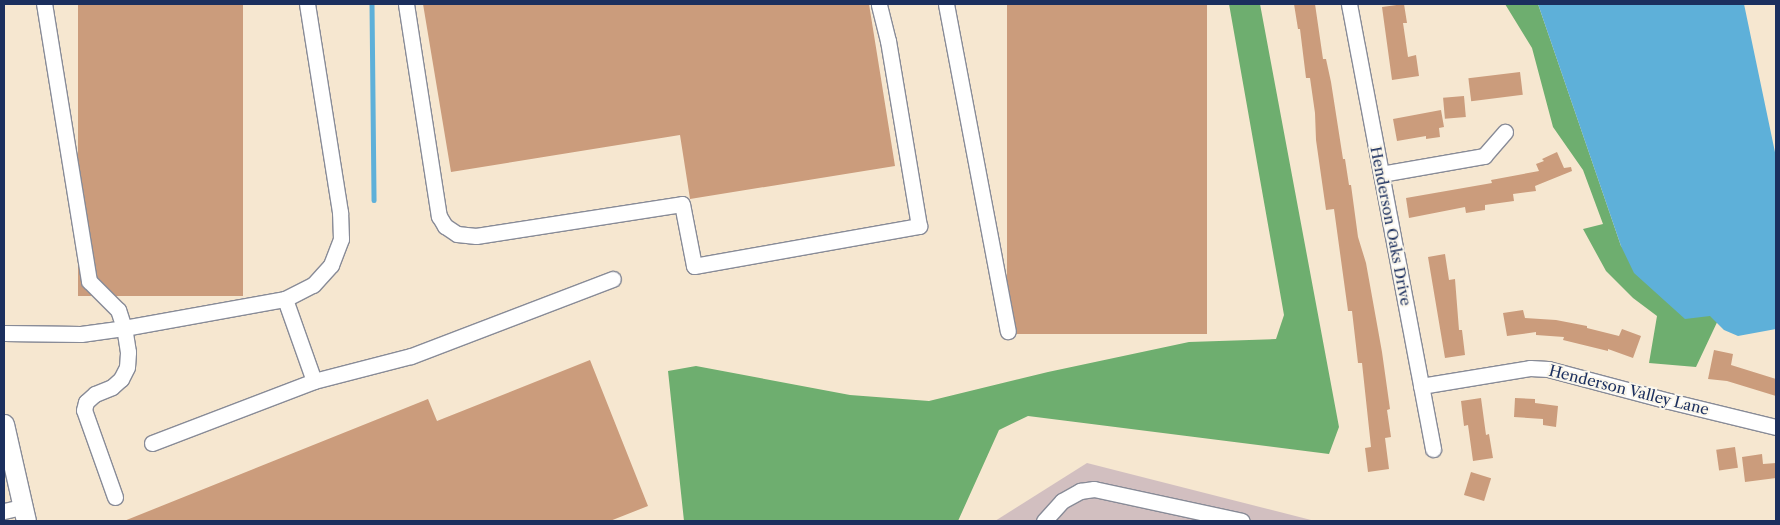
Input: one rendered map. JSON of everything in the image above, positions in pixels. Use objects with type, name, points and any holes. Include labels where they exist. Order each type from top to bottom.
[{"type":"main road","points":[[4,424],[24,514]]},
{"type":"street","points":[[44,4],[89,280],[118,310],[124,328],[128,352],[127,367],[121,379],[112,387],[95,394],[86,402],[84,410],[115,497]]},
{"type":"street","points":[[4,333],[81,334],[124,328],[285,299],[313,285],[331,265],[341,239],[340,212],[307,4]]},
{"type":"street","points":[[406,4],[439,216],[445,226],[457,234],[476,236],[682,204],[694,266],[919,226],[888,41],[883,28],[879,4]]},
{"type":"street","points":[[946,4],[1008,331]]},
{"type":"street","name":"Henderson Oaks Drive","points":[[1349,4],[1433,448]]},
{"type":"street","points":[[1381,174],[1484,156],[1505,132]]},
{"type":"street","points":[[152,443],[314,381],[411,356],[613,279]]},
{"type":"street","points":[[285,299],[314,381]]},
{"type":"street","name":"Henderson Valley Lane","points":[[1421,386],[1530,368],[1548,369],[1776,427]]},
{"type":"street","points":[[1044,521],[1062,501],[1080,491],[1094,489],[1242,521]]},
{"type":"street","points":[[4,511],[24,514]]},
{"type":"shaded area","points":[[1087,463],[1315,521],[995,521]]},
{"type":"green space","points":[[1229,4],[1260,4],[1339,427],[1329,454],[1028,416],[999,430],[958,521],[684,521],[668,371],[696,366],[850,395],[929,401],[1048,372],[1189,342],[1276,339],[1284,315]]},
{"type":"green space","points":[[1505,4],[1538,4],[1621,246],[1710,315],[1720,316],[1696,367],[1649,363],[1657,316],[1633,298],[1606,271],[1583,229],[1603,224],[1583,170],[1553,127],[1532,48]]},
{"type":"water","points":[[1538,4],[1744,4],[1776,157],[1776,329],[1738,336],[1724,330],[1710,316],[1685,319],[1634,273],[1621,246]]},
{"type":"building","points":[[78,4],[243,4],[243,296],[78,296]]},
{"type":"building","points":[[423,4],[869,4],[895,166],[690,199],[680,135],[451,172]]},
{"type":"building","points":[[1007,4],[1207,4],[1207,334],[1007,334]]},
{"type":"building","points":[[1294,4],[1315,4],[1323,59],[1326,59],[1331,82],[1343,159],[1345,159],[1349,185],[1351,185],[1358,237],[1366,263],[1382,352],[1390,409],[1387,410],[1391,437],[1385,438],[1389,469],[1368,472],[1365,448],[1371,447],[1362,363],[1358,363],[1352,311],[1348,311],[1334,209],[1326,210],[1316,140],[1315,113],[1310,78],[1306,78],[1300,29],[1298,29]]},
{"type":"building","points":[[1404,4],[1407,23],[1403,23],[1408,57],[1416,55],[1419,76],[1392,80],[1382,7]]},
{"type":"building","points":[[1520,72],[1523,95],[1471,101],[1468,78]]},
{"type":"building","points":[[1464,96],[1466,117],[1445,119],[1443,98]]},
{"type":"building","points":[[1441,110],[1444,127],[1439,128],[1440,137],[1426,139],[1426,136],[1397,141],[1393,119]]},
{"type":"building","points":[[1557,152],[1564,168],[1571,167],[1572,171],[1535,186],[1536,191],[1513,194],[1514,201],[1485,205],[1485,210],[1466,213],[1465,207],[1409,218],[1406,198],[1492,183],[1491,180],[1539,171],[1536,164]]},
{"type":"building","points":[[1445,254],[1449,280],[1455,279],[1459,330],[1462,330],[1465,355],[1445,358],[1428,257]]},
{"type":"building","points":[[1523,310],[1525,318],[1556,320],[1587,326],[1587,328],[1619,336],[1622,329],[1641,336],[1633,358],[1608,349],[1608,351],[1563,340],[1564,337],[1536,335],[1536,332],[1507,336],[1503,313]]},
{"type":"building","points":[[1714,350],[1733,354],[1731,365],[1776,379],[1776,396],[1727,381],[1708,379]]},
{"type":"building","points":[[590,360],[648,506],[610,521],[124,521],[428,399],[437,421]]},
{"type":"building","points":[[1481,398],[1486,435],[1489,434],[1493,458],[1473,461],[1468,425],[1464,426],[1461,401]]},
{"type":"building","points":[[1515,398],[1535,399],[1535,403],[1558,406],[1556,427],[1543,425],[1543,419],[1514,417]]},
{"type":"building","points":[[1735,447],[1738,468],[1719,470],[1716,450]]},
{"type":"building","points":[[1762,454],[1763,464],[1776,463],[1776,478],[1745,482],[1742,457]]},
{"type":"building","points":[[1471,472],[1491,478],[1484,501],[1464,495]]},
{"type":"waterway","points":[[372,4],[374,200]]}]
